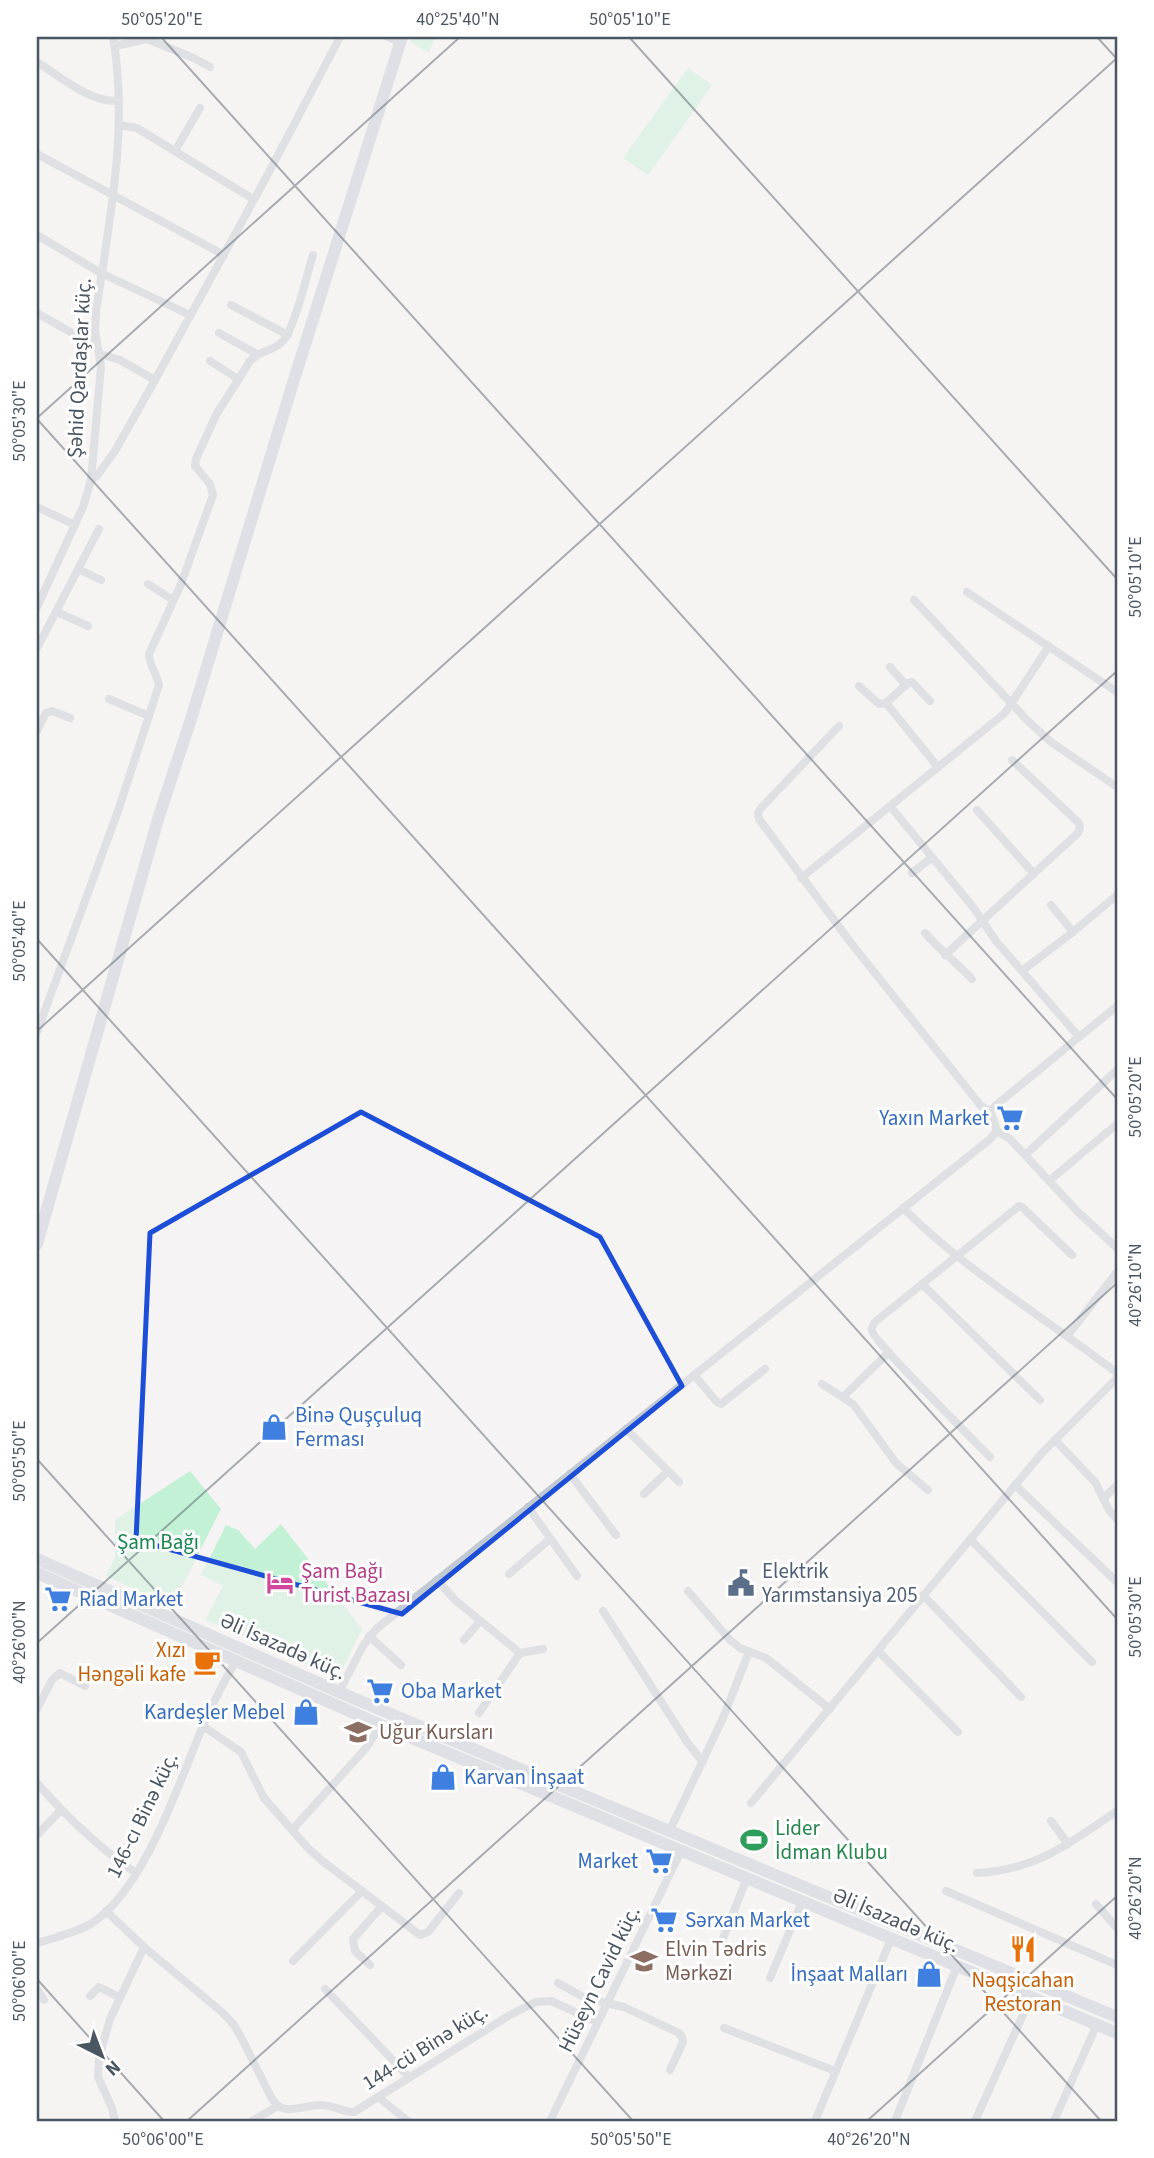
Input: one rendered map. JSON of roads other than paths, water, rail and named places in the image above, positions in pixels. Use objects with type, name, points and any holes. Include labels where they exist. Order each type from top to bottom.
[{"type":"main road","points":[[37,1244],[159,816],[191,719],[396,38]]},
{"type":"main road","name":"Əli İsazadə küç.","points":[[37,1559],[339,1692],[1102,2011],[1116,2025]]},
{"type":"main road","name":"Əli İsazadə küç.","points":[[37,1573],[381,1725],[681,1852],[1097,2024],[1116,2025]]},
{"type":"main road","points":[[334,1704],[339,1692]]},
{"type":"main road","points":[[663,1844],[669,1832]]},
{"type":"main road","points":[[681,1852],[686,1839]]},
{"type":"main road","points":[[1097,2024],[1102,2011]]},
{"type":"street","points":[[91,480],[115,451],[155,380],[340,37]]},
{"type":"street","points":[[114,41],[154,40],[211,67]]},
{"type":"street","name":"Şəhid Qardaşlar küç.","points":[[37,607],[83,507],[91,480],[100,355],[96,312],[113,195],[119,125],[114,41]]},
{"type":"street","points":[[37,62],[92,96],[107,102],[118,101]]},
{"type":"street","points":[[175,151],[200,108]]},
{"type":"street","points":[[119,125],[137,128],[253,199]]},
{"type":"street","points":[[37,154],[224,255]]},
{"type":"street","points":[[37,235],[102,273],[190,315]]},
{"type":"street","points":[[37,1032],[118,811],[159,685],[149,654],[214,495],[210,484],[195,466],[196,459],[216,415],[238,379],[257,354],[278,346],[288,335],[313,255]]},
{"type":"street","points":[[231,305],[288,335]]},
{"type":"street","points":[[37,313],[79,337],[97,342]]},
{"type":"street","points":[[219,333],[257,354]]},
{"type":"street","points":[[100,355],[120,359],[155,380]]},
{"type":"street","points":[[210,361],[238,379]]},
{"type":"street","points":[[37,507],[75,525]]},
{"type":"street","points":[[37,648],[99,529]]},
{"type":"street","points":[[78,569],[101,580]]},
{"type":"street","points":[[148,584],[173,600]]},
{"type":"street","points":[[967,592],[1117,692]]},
{"type":"street","points":[[914,600],[1012,705],[1051,742],[1117,787]]},
{"type":"street","points":[[57,612],[88,626]]},
{"type":"street","points":[[801,878],[1005,713],[1049,646]]},
{"type":"street","points":[[890,667],[906,685]]},
{"type":"street","points":[[859,686],[878,704],[886,703],[912,682],[930,701]]},
{"type":"street","points":[[109,699],[149,716]]},
{"type":"street","points":[[886,703],[938,767]]},
{"type":"street","points":[[37,732],[46,713],[52,711],[70,718]]},
{"type":"street","points":[[839,726],[758,813],[759,819],[877,976],[981,1106],[991,1112],[997,1131],[1010,1139],[1114,1245],[1117,1235]]},
{"type":"street","points":[[945,955],[1078,833],[1080,828],[1079,823],[1012,760]]},
{"type":"street","points":[[890,806],[973,907],[996,941],[1079,1038]]},
{"type":"street","points":[[977,810],[1034,874]]},
{"type":"street","points":[[912,873],[931,858]]},
{"type":"street","points":[[1023,970],[1117,895]]},
{"type":"street","points":[[1051,905],[1073,932]]},
{"type":"street","points":[[925,933],[972,979]]},
{"type":"street","points":[[991,1112],[1002,1100],[1117,1006]]},
{"type":"street","points":[[1025,1154],[1117,1070]]},
{"type":"street","points":[[1049,1181],[1117,1124]]},
{"type":"street","points":[[339,1692],[369,1636],[997,1131]]},
{"type":"street","points":[[990,1457],[889,1352],[872,1333],[871,1327],[1018,1206],[1072,1255]]},
{"type":"street","points":[[751,1803],[1015,1485],[1117,1376],[1068,1335],[957,1256],[903,1208]]},
{"type":"street","points":[[1068,1335],[1117,1272]]},
{"type":"street","points":[[922,1284],[1040,1399]]},
{"type":"street","points":[[843,1397],[889,1352]]},
{"type":"street","points":[[694,1375],[721,1404],[765,1369]]},
{"type":"street","points":[[822,1384],[859,1410],[895,1463],[928,1490]]},
{"type":"street","points":[[626,1429],[679,1482]]},
{"type":"street","points":[[1055,1440],[1095,1482],[1109,1510],[1117,1519]]},
{"type":"street","points":[[643,1494],[668,1471]]},
{"type":"street","points":[[570,1474],[616,1535]]},
{"type":"street","points":[[1015,1485],[1117,1582]]},
{"type":"street","points":[[1104,1497],[1117,1485]]},
{"type":"street","points":[[528,1507],[577,1576]]},
{"type":"street","points":[[509,1574],[551,1539]]},
{"type":"street","points":[[970,1539],[1092,1662]]},
{"type":"street","points":[[437,1580],[455,1600],[520,1653],[543,1649]]},
{"type":"street","points":[[688,1591],[730,1640],[749,1652],[766,1658],[830,1709]]},
{"type":"street","points":[[923,1595],[1021,1697]]},
{"type":"street","points":[[603,1611],[687,1742],[703,1762]]},
{"type":"street","points":[[464,1640],[480,1621]]},
{"type":"street","points":[[369,1636],[401,1665]]},
{"type":"street","points":[[878,1651],[958,1732]]},
{"type":"street","points":[[669,1832],[735,1692],[749,1652]]},
{"type":"street","points":[[479,1713],[520,1653]]},
{"type":"street","name":"146-cı Binə küç.","points":[[37,1943],[80,1929],[93,1922],[118,1900],[136,1873],[174,1799],[203,1726],[236,1660]]},
{"type":"street","points":[[37,1709],[52,1680],[60,1673],[85,1686]]},
{"type":"street","points":[[292,1830],[366,1748],[381,1725]]},
{"type":"street","points":[[203,1726],[241,1752],[264,1798],[321,1860],[420,1934],[424,1935],[459,1893]]},
{"type":"street","points":[[38,1786],[106,1851],[136,1873]]},
{"type":"street","points":[[37,1835],[61,1810]]},
{"type":"street","points":[[978,1873],[998,1872],[1040,1860],[1117,1811]]},
{"type":"street","points":[[1051,1821],[1068,1844]]},
{"type":"street","name":"Hüseyn Cavid küç.","points":[[550,2121],[681,1852]]},
{"type":"street","points":[[722,1941],[747,1878]]},
{"type":"street","points":[[293,1961],[362,1891]]},
{"type":"street","points":[[946,1891],[1117,1965]]},
{"type":"street","points":[[769,1978],[802,1902]]},
{"type":"street","points":[[1096,1904],[1117,1928]]},
{"type":"street","points":[[370,1965],[355,1951],[353,1939],[382,1906]]},
{"type":"street","points":[[106,1911],[234,2025],[278,2106],[252,2121]]},
{"type":"street","points":[[815,2121],[891,1939]]},
{"type":"street","points":[[115,2121],[97,2070],[110,2019],[144,1947]]},
{"type":"street","points":[[895,2121],[957,1966]]},
{"type":"street","points":[[558,1983],[585,1998],[624,2007],[682,2037],[683,2042],[670,2070]]},
{"type":"street","points":[[90,1996],[99,1987],[119,1997]]},
{"type":"street","points":[[37,1989],[44,2000]]},
{"type":"street","points":[[325,1989],[408,2077]]},
{"type":"street","points":[[975,2121],[1031,1997]]},
{"type":"street","name":"144-cü Binə küç.","points":[[278,2106],[287,2109],[330,2106],[349,2112],[360,2109],[510,2015],[537,2002],[551,2001],[597,2022]]},
{"type":"street","points":[[1054,2121],[1097,2024]]},
{"type":"street","points":[[724,2028],[835,2071]]},
{"type":"street","points":[[378,2097],[408,2121]]},
{"type":"street","points":[[346,2121],[349,2112]]},
{"type":"place","name":"Yaxın Market","points":[[1010,1118]]},
{"type":"place","name":"Binə Quşçuluq Ferması","points":[[274,1427]]},
{"type":"place","name":"Şam Bağı Turist Bazası","points":[[280,1583]]},
{"type":"place","name":"Elektrik Yarımstansiya 205","points":[[741,1583]]},
{"type":"place","name":"Riad Market","points":[[58,1599]]},
{"type":"place","name":"Xızı Həngəli kafe","points":[[207,1662]]},
{"type":"place","name":"Oba Market","points":[[380,1691]]},
{"type":"place","name":"Kardeşler Mebel","points":[[306,1712]]},
{"type":"place","name":"Uğur Kursları","points":[[358,1732]]},
{"type":"place","name":"Karvan İnşaat","points":[[443,1777]]},
{"type":"place","name":"Lider İdman Klubu","points":[[754,1840]]},
{"type":"place","name":"Market","points":[[659,1861]]},
{"type":"place","name":"Sərxan Market","points":[[664,1920]]},
{"type":"place","name":"Nəqşicahan Restoran","points":[[1023,1949]]},
{"type":"place","name":"Elvin Tədris Mərkəzi","points":[[644,1961]]},
{"type":"place","name":"İnşaat Malları","points":[[929,1974]]},
{"type":"park label","name":"Şam Bağı","points":[[158,1542]]}]
